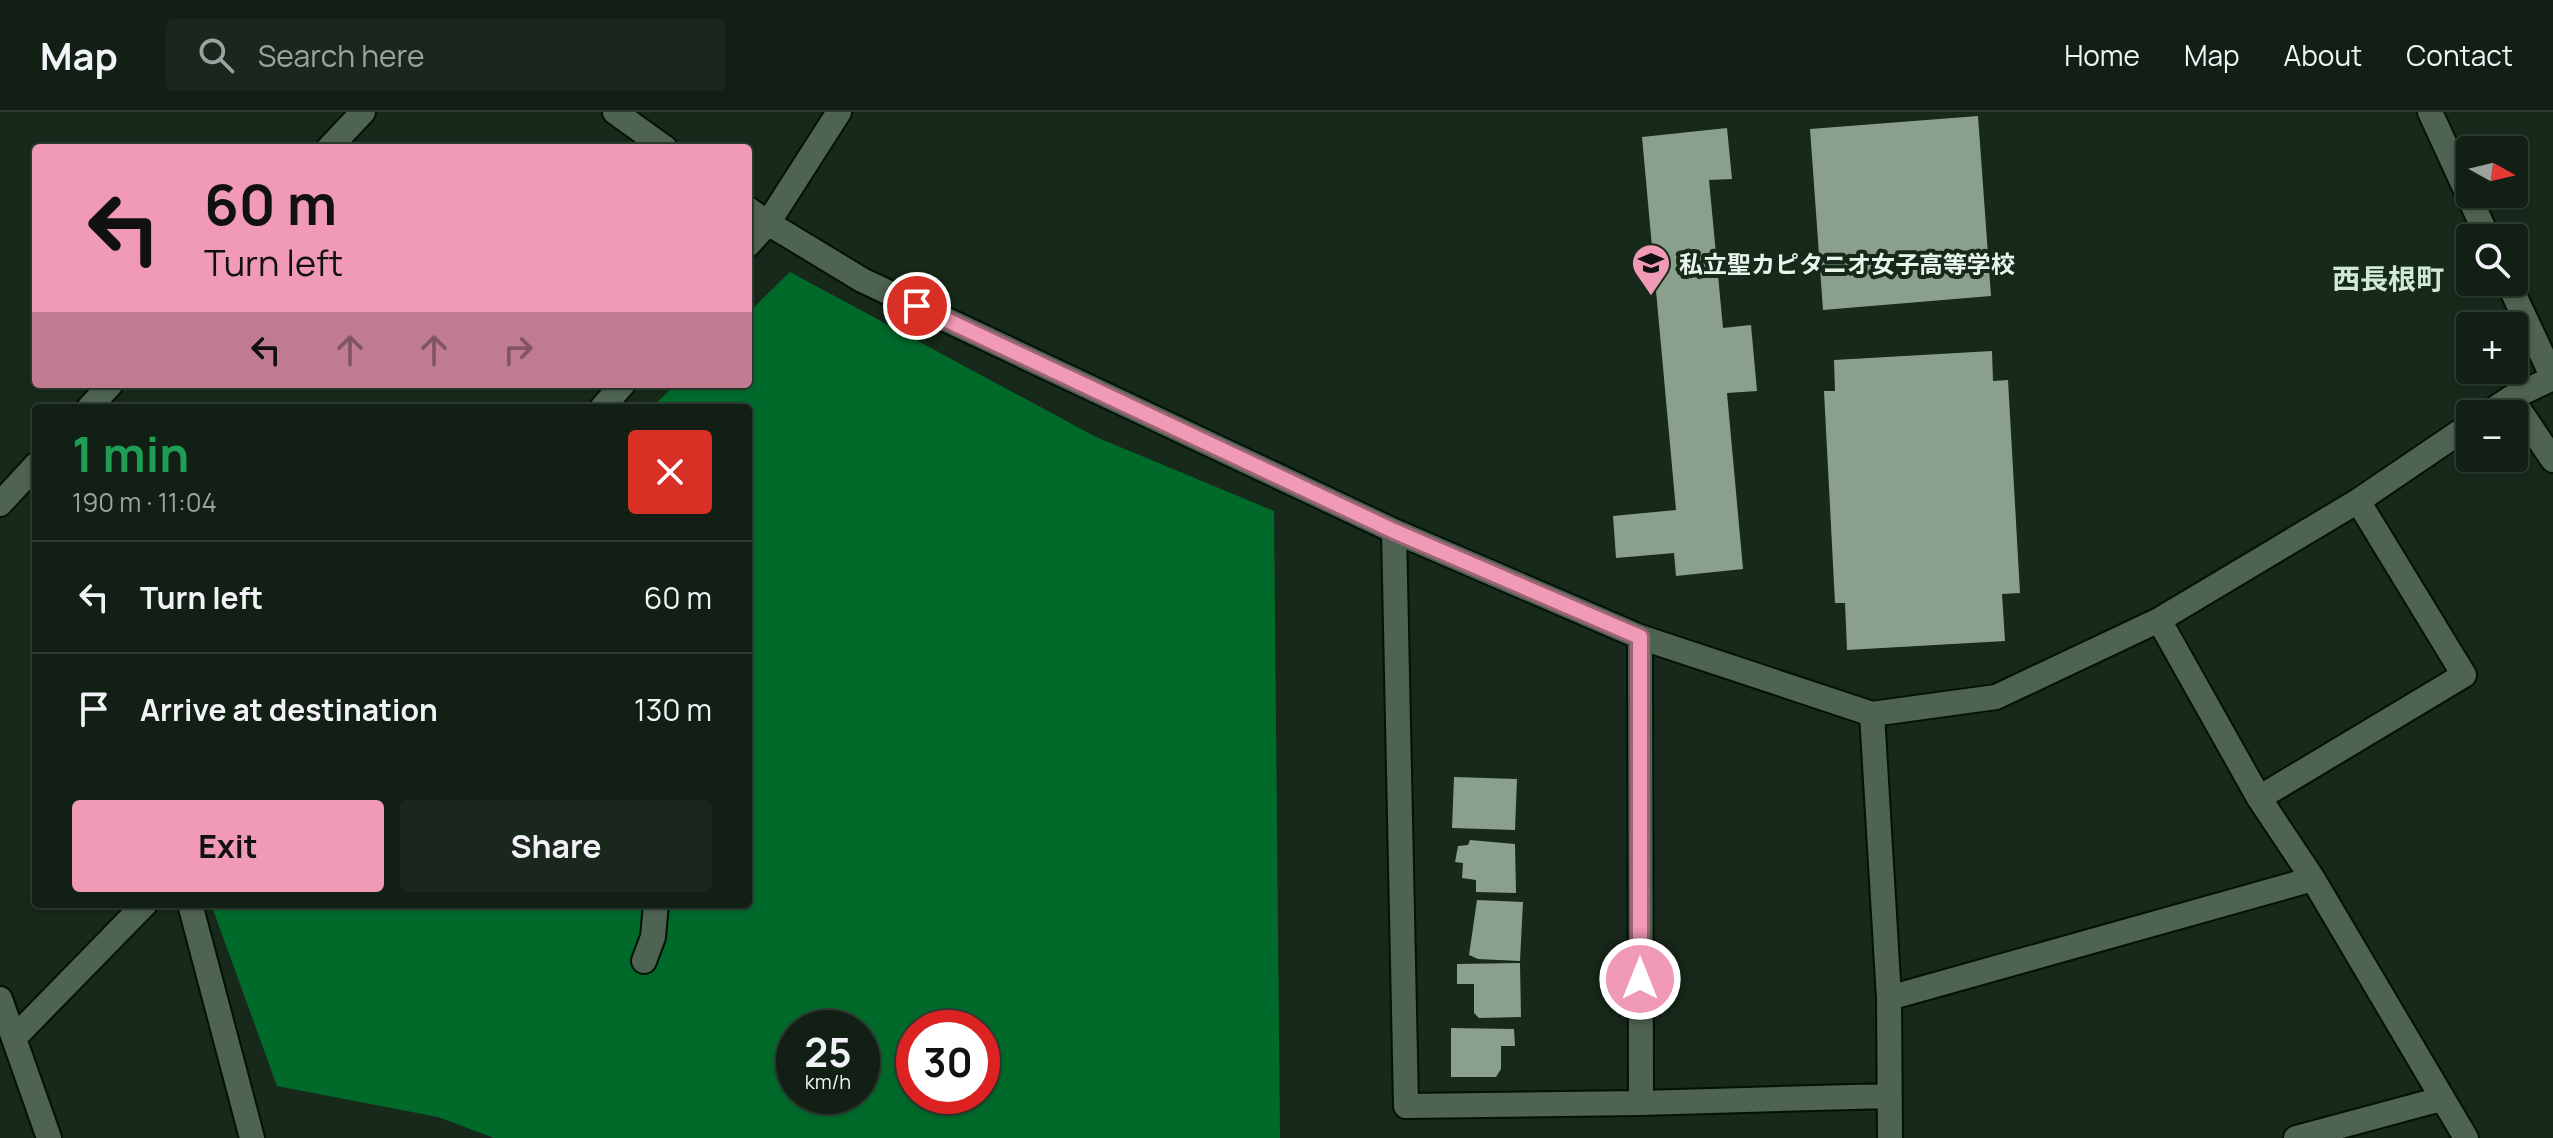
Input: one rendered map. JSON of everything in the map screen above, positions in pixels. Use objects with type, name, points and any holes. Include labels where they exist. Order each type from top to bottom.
[{"type":"street","points":[[333,144],[363,112]]},
{"type":"street","points":[[615,112],[659,144]]},
{"type":"street","points":[[839,112],[758,216],[862,280],[1394,531],[1640,637],[1872,714],[1996,697],[2159,620],[2358,501],[2456,434]]},
{"type":"street","points":[[2430,112],[2482,224]]},
{"type":"street","points":[[2508,400],[2553,378],[2515,296]]},
{"type":"street","points":[[93,404],[107,388]]},
{"type":"street","points":[[606,404],[620,388]]},
{"type":"street","points":[[2511,398],[2553,460]]},
{"type":"street","points":[[0,504],[32,469]]},
{"type":"street","points":[[2259,798],[2464,675],[2358,501]]},
{"type":"street","points":[[1394,531],[1406,1106],[1888,1096]]},
{"type":"street","points":[[2159,620],[2259,798],[2313,879],[2466,1138]]},
{"type":"street","points":[[1640,637],[1641,1103]]},
{"type":"street","points":[[1872,714],[1889,998],[1890,1138]]},
{"type":"street","points":[[1889,998],[2313,879]]},
{"type":"street","points":[[15,1037],[141,908]]},
{"type":"street","points":[[191,908],[252,1138]]},
{"type":"street","points":[[644,961],[653,937],[656,908]]},
{"type":"street","points":[[0,999],[49,1138]]},
{"type":"street","points":[[2296,1138],[2441,1099]]},
{"type":"green space","points":[[790,272],[1096,437],[1274,511],[1280,1138],[494,1138],[438,1117],[277,1086],[212,908],[752,908],[752,404],[655,404],[672,388],[752,388],[752,309]]},
{"type":"building","points":[[1978,116],[1991,296],[1823,310],[1810,129]]},
{"type":"building","points":[[1727,128],[1732,179],[1709,180],[1723,328],[1751,325],[1757,391],[1727,393],[1743,569],[1676,576],[1674,553],[1616,558],[1613,516],[1676,510],[1642,137]]},
{"type":"building","points":[[1992,351],[1993,381],[2008,380],[2020,593],[2002,594],[2005,641],[1847,650],[1845,603],[1835,603],[1824,391],[1835,391],[1834,360]]},
{"type":"building","points":[[1454,777],[1517,779],[1515,830],[1452,828]]},
{"type":"building","points":[[1470,840],[1515,844],[1516,893],[1476,892],[1476,880],[1462,878],[1463,863],[1455,862],[1458,846],[1468,845]]},
{"type":"building","points":[[1477,900],[1523,902],[1520,961],[1478,959],[1469,955]]},
{"type":"building","points":[[1520,963],[1521,1017],[1479,1018],[1474,1013],[1474,984],[1457,984],[1457,964]]},
{"type":"building","points":[[1451,1028],[1514,1029],[1515,1046],[1501,1046],[1501,1069],[1496,1077],[1451,1077]]},
{"type":"place","name":"私立聖カピタニオ女子高等学校","points":[[1651,297]]},
{"type":"district","name":"西長根町","points":[[2388,278]]},
{"type":"route","points":[[917,306],[1394,531],[1640,637],[1640,979]]}]
